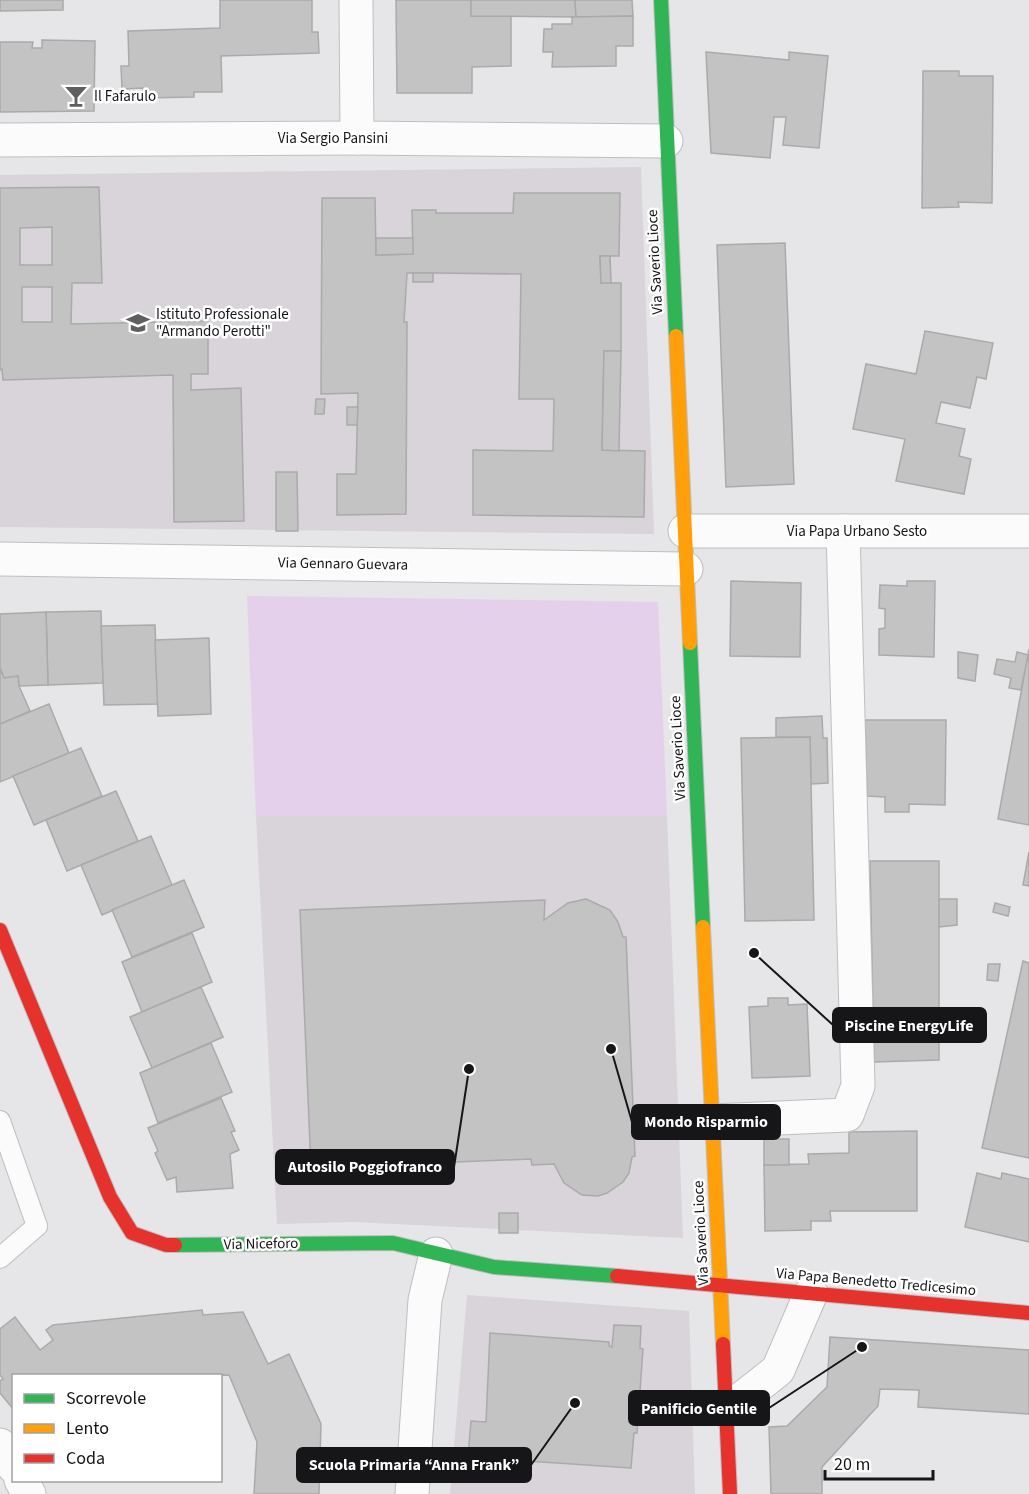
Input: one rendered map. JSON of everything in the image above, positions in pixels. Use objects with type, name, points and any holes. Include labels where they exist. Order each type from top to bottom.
[{"type":"street","points":[[356,0],[357,138]]},
{"type":"street","name":"Via Saverio Lioce","points":[[661,0],[730,1494]]},
{"type":"street","name":"Via Sergio Pansini","points":[[0,141],[357,138],[666,141]]},
{"type":"street","name":"Via Papa Urbano Sesto","points":[[685,531],[1029,531]]},
{"type":"street","points":[[712,1121],[847,1115],[858,1086],[843,531]]},
{"type":"street","name":"Via Gennaro Guevara","points":[[0,559],[686,568]]},
{"type":"street","name":"Via Niceforo","points":[[0,930],[110,1197],[132,1233],[166,1245],[393,1243],[494,1267],[720,1284]]},
{"type":"street","points":[[412,1494],[425,1300],[436,1254]]},
{"type":"street","name":"Via Papa Benedetto Tredicesimo","points":[[720,1284],[1029,1313]]},
{"type":"street","points":[[726,1411],[778,1370],[811,1293]]},
{"type":"street","points":[[0,1445],[12,1464]]},
{"type":"lane","points":[[0,1121],[37,1226],[0,1258]]},
{"type":"shaded area","points":[[641,167],[654,534],[0,527],[0,175]]},
{"type":"shaded area","points":[[247,596],[658,602],[667,816],[256,816]]},
{"type":"shaded area","points":[[256,816],[667,816],[683,1238],[353,1222],[277,1224]]},
{"type":"shaded area","points":[[467,1295],[689,1311],[695,1494],[450,1494]]},
{"type":"building","points":[[0,0],[63,0],[63,10],[0,11]]},
{"type":"building","points":[[220,0],[312,0],[312,32],[318,32],[319,53],[221,56],[222,92],[194,92],[194,97],[143,98],[143,88],[122,89],[121,66],[129,66],[128,31],[220,28]]},
{"type":"building","points":[[396,0],[471,0],[471,16],[511,16],[511,66],[472,67],[472,93],[397,93]]},
{"type":"building","points":[[471,0],[575,0],[576,17],[471,16]]},
{"type":"building","points":[[575,0],[632,0],[633,16],[576,17]]},
{"type":"building","points":[[633,16],[633,46],[616,46],[616,66],[552,67],[553,52],[543,52],[544,29],[552,29],[552,24],[572,24],[572,17]]},
{"type":"building","points":[[42,40],[95,41],[94,111],[0,112],[0,42],[33,42],[32,48],[42,48]]},
{"type":"building","points":[[706,52],[789,60],[789,52],[828,56],[819,148],[783,145],[786,117],[774,117],[770,158],[711,153]]},
{"type":"building","points":[[923,71],[959,71],[959,76],[993,76],[992,203],[958,202],[959,207],[922,208]]},
{"type":"building","points":[[99,187],[102,283],[72,283],[71,324],[208,321],[208,374],[191,374],[191,390],[241,388],[244,521],[174,522],[173,375],[3,380],[2,369],[0,370],[0,188]],"holes":[[[52,227],[52,265],[20,265],[20,228]],[[22,287],[52,287],[52,322],[22,322]]]},
{"type":"building","points":[[514,193],[620,193],[619,256],[600,256],[601,283],[621,283],[621,351],[604,351],[602,450],[645,451],[644,517],[473,515],[473,450],[553,451],[554,399],[519,399],[521,274],[433,273],[407,273],[404,322],[407,322],[406,514],[337,515],[337,474],[356,474],[358,393],[321,394],[322,198],[375,198],[376,255],[413,254],[412,210],[436,210],[436,213],[513,213]]},
{"type":"building","points":[[376,238],[413,238],[413,254],[376,255]]},
{"type":"building","points":[[785,243],[794,484],[726,487],[717,245]]},
{"type":"building","points":[[600,256],[610,256],[611,283],[601,283]]},
{"type":"building","points":[[413,273],[433,273],[433,282],[413,282]]},
{"type":"building","points":[[925,331],[993,343],[986,379],[977,377],[970,408],[941,402],[936,423],[965,429],[959,456],[971,459],[964,494],[896,481],[905,439],[853,429],[866,364],[916,374]]},
{"type":"building","points":[[604,351],[621,351],[619,451],[602,450]]},
{"type":"building","points":[[316,399],[325,399],[324,414],[315,414]]},
{"type":"building","points":[[347,407],[358,407],[357,425],[347,425]]},
{"type":"building","points":[[276,472],[297,472],[298,531],[276,531]]},
{"type":"building","points":[[731,581],[801,583],[800,657],[730,656]]},
{"type":"building","points":[[907,581],[935,581],[934,657],[879,655],[879,629],[885,628],[885,609],[879,608],[880,585],[907,586]]},
{"type":"building","points":[[101,611],[103,683],[48,685],[46,612]]},
{"type":"building","points":[[46,612],[48,685],[19,686],[18,676],[4,678],[0,668],[0,614]]},
{"type":"building","points":[[155,625],[158,704],[104,705],[101,626]]},
{"type":"building","points":[[209,638],[211,714],[158,716],[155,640]]},
{"type":"building","points":[[1029,649],[1029,825],[998,819]]},
{"type":"building","points":[[958,652],[978,655],[975,681],[958,678]]},
{"type":"building","points":[[1017,652],[1028,655],[1021,690],[1009,688],[1011,678],[994,674],[997,659],[1015,662]]},
{"type":"building","points":[[0,668],[4,678],[18,676],[19,686],[30,711],[0,724]]},
{"type":"building","points":[[49,704],[69,753],[0,782],[0,724]]},
{"type":"building","points":[[822,716],[823,738],[827,738],[828,783],[811,784],[810,737],[776,737],[776,718]]},
{"type":"building","points":[[865,720],[946,720],[945,805],[909,804],[909,812],[885,812],[885,797],[867,796]]},
{"type":"building","points":[[810,737],[814,920],[745,921],[741,738]]},
{"type":"building","points":[[81,748],[102,796],[34,825],[13,776]]},
{"type":"building","points":[[116,791],[138,841],[67,871],[46,820]]},
{"type":"building","points":[[151,836],[172,885],[102,915],[81,865]]},
{"type":"building","points":[[1029,852],[1029,886],[1023,885]]},
{"type":"building","points":[[870,861],[939,861],[939,1060],[874,1062]]},
{"type":"building","points":[[184,880],[204,927],[132,957],[112,910]]},
{"type":"building","points":[[586,899],[610,910],[618,922],[623,937],[626,937],[635,1156],[632,1157],[629,1173],[623,1182],[598,1196],[582,1195],[564,1183],[554,1164],[532,1165],[531,1159],[311,1168],[300,910],[545,900],[544,920],[568,903]]},
{"type":"building","points":[[939,899],[957,899],[957,925],[939,927]]},
{"type":"building","points":[[995,903],[1010,907],[1008,916],[993,912]]},
{"type":"building","points":[[192,933],[212,982],[142,1012],[122,962]]},
{"type":"building","points":[[1023,961],[1029,963],[1029,1158],[982,1148]]},
{"type":"building","points":[[988,964],[1000,964],[998,981],[987,980]]},
{"type":"building","points":[[201,987],[223,1037],[152,1068],[130,1017]]},
{"type":"building","points":[[768,998],[788,998],[788,1005],[807,1004],[810,1076],[752,1078],[749,1007],[768,1006]]},
{"type":"building","points":[[211,1043],[232,1092],[158,1123],[140,1073]]},
{"type":"building","points":[[221,1098],[235,1131],[231,1132],[239,1150],[230,1154],[233,1188],[177,1192],[176,1177],[167,1180],[155,1153],[158,1151],[148,1128]]},
{"type":"building","points":[[917,1131],[917,1211],[830,1211],[831,1221],[811,1221],[811,1230],[765,1231],[764,1165],[809,1164],[808,1154],[849,1153],[849,1132]]},
{"type":"building","points":[[764,1139],[789,1139],[789,1165],[764,1165]]},
{"type":"building","points":[[977,1173],[1001,1179],[1002,1173],[1029,1179],[1029,1242],[965,1227]]},
{"type":"building","points":[[499,1213],[518,1213],[518,1233],[499,1233]]},
{"type":"building","points":[[202,1310],[203,1315],[243,1312],[268,1364],[289,1354],[321,1424],[319,1494],[254,1494],[257,1442],[229,1375],[12,1374],[12,1408],[0,1393],[0,1381],[3,1379],[0,1375],[0,1329],[15,1317],[40,1350],[53,1340],[46,1330],[53,1325]]},
{"type":"building","points":[[614,1325],[641,1326],[640,1348],[643,1349],[637,1433],[634,1433],[631,1468],[468,1457],[471,1421],[486,1422],[490,1333],[609,1342],[609,1346],[612,1347]]},
{"type":"building","points":[[830,1337],[1029,1350],[1029,1414],[918,1407],[919,1390],[880,1389],[878,1406],[822,1467],[822,1494],[771,1494],[769,1427],[787,1426],[827,1387]]},
{"type":"traffic: fast","points":[[661,0],[676,336]]},
{"type":"traffic: fast","points":[[690,643],[703,927]]},
{"type":"traffic: fast","points":[[175,1245],[393,1243],[494,1267],[617,1276]]},
{"type":"traffic: slow","points":[[676,336],[690,643]]},
{"type":"traffic: slow","points":[[703,927],[723,1344]]},
{"type":"traffic: jam","points":[[0,930],[110,1197],[132,1233],[166,1245],[175,1245]]},
{"type":"traffic: jam","points":[[617,1276],[1029,1313]]},
{"type":"traffic: jam","points":[[723,1344],[730,1494]]},
{"type":"place","name":"Il Fafarulo","points":[[76,96]]},
{"type":"place","name":"Istituto Professionale \"Armando Perotti\"","points":[[138,323]]},
{"type":"place","name":"Piscine EnergyLife","points":[[754,953]]},
{"type":"place","name":"Mondo Risparmio","points":[[611,1049]]},
{"type":"place","name":"Autosilo Poggiofranco","points":[[469,1069]]},
{"type":"place","name":"Panificio Gentile","points":[[862,1347]]},
{"type":"place","name":"Scuola Primaria “Anna Frank”","points":[[575,1403]]}]
